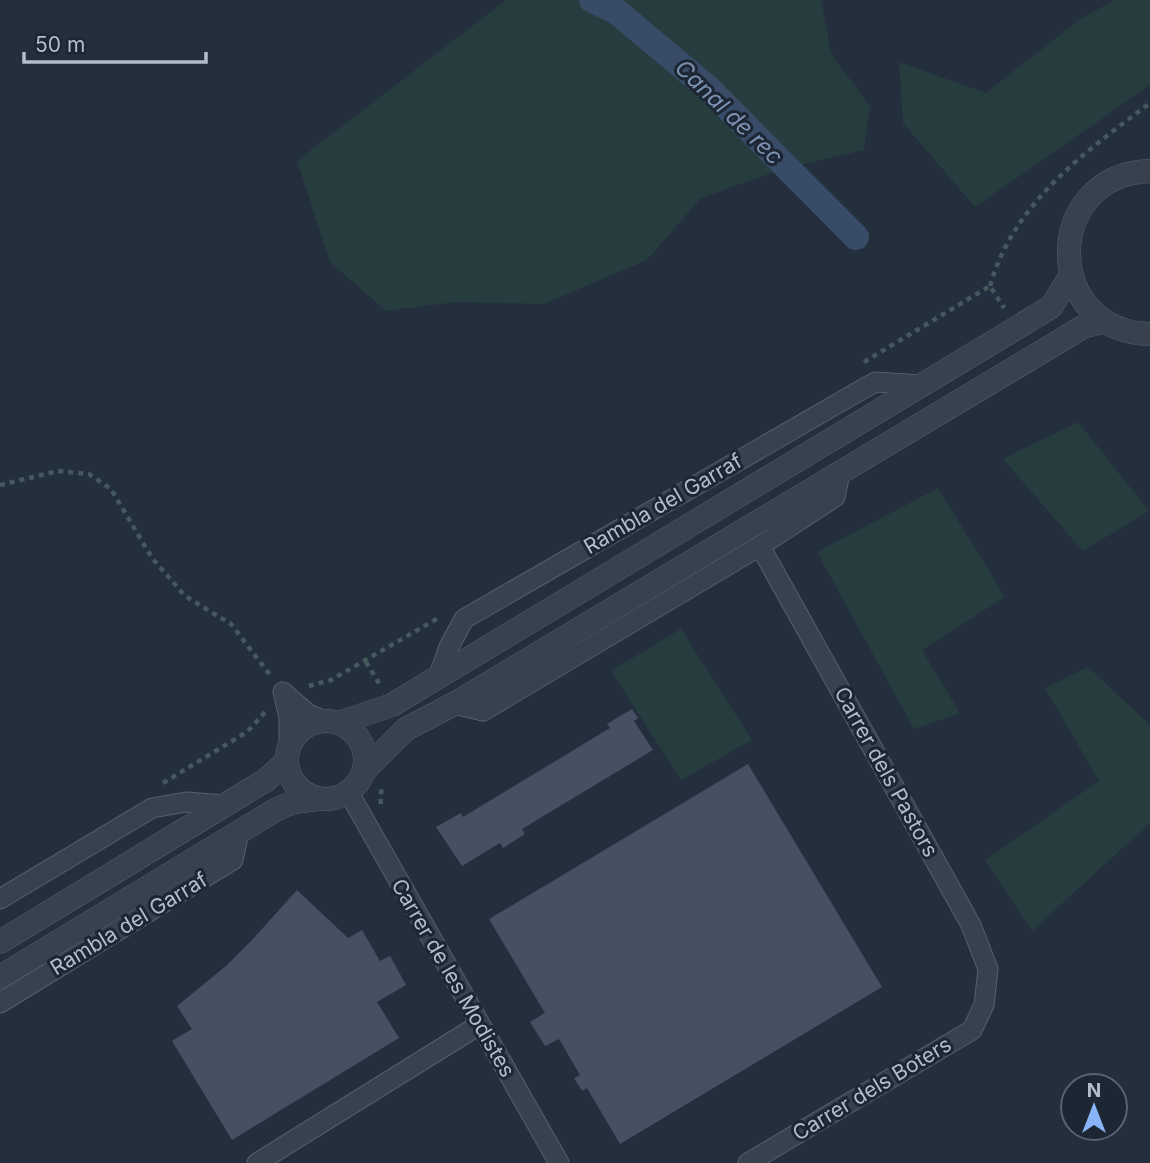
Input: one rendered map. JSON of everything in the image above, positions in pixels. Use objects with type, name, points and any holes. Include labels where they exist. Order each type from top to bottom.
[{"type":"street","points":[[1150,171],[1129,173],[1109,181],[1084,203],[1070,232],[1068,254],[1071,275],[1084,301],[1105,321],[1132,332],[1150,334]]},
{"type":"street","name":"Rambla del Garraf","points":[[332,722],[392,705],[1051,307],[1071,275]]},
{"type":"street","points":[[283,692],[289,717],[288,755],[291,779],[300,790],[317,799],[331,800],[349,793],[364,771],[406,729],[454,705],[1083,327],[1105,321]]},
{"type":"street","name":"Rambla del Garraf","points":[[439,676],[449,647],[464,619],[875,382],[922,385]]},
{"type":"street","points":[[454,705],[483,711],[760,546],[835,497],[840,473]]},
{"type":"street","name":"Carrer dels Pastors","points":[[760,546],[971,925],[988,969],[984,1005]]},
{"type":"street","points":[[283,692],[308,714],[351,730],[363,748],[364,771]]},
{"type":"street","points":[[0,942],[266,780],[288,755],[298,732],[310,725],[332,722]]},
{"type":"street","name":"Carrer de les Modistes","points":[[349,793],[559,1163]]},
{"type":"street","name":"Rambla del Garraf","points":[[0,977],[239,832],[294,802],[317,799]]},
{"type":"street","points":[[0,899],[152,808],[186,802],[225,805]]},
{"type":"street","name":"Rambla del Garraf","points":[[0,1003],[233,860],[239,832]]},
{"type":"street","name":"Carrer dels Boters","points":[[748,1163],[972,1030],[984,1005]]},
{"type":"street","points":[[257,1163],[479,1025]]},
{"type":"path","points":[[990,286],[997,261],[1012,234],[1041,194],[1082,155],[1150,103]]},
{"type":"path","points":[[0,485],[58,471],[89,474],[111,489],[152,558],[185,596],[231,624],[283,692]]},
{"type":"green space","points":[[506,0],[821,0],[831,54],[870,106],[864,150],[783,169],[701,198],[647,260],[544,304],[456,302],[386,311],[330,262],[297,161]]},
{"type":"green space","points":[[1115,0],[1150,0],[1150,85],[975,207],[903,123],[899,62],[986,93],[1080,19]]},
{"type":"green space","points":[[1078,422],[1149,511],[1083,551],[1003,459]]},
{"type":"green space","points":[[938,488],[1005,597],[922,650],[960,713],[914,729],[817,552]]},
{"type":"green space","points":[[681,629],[752,740],[681,780],[611,671]]},
{"type":"green space","points":[[1088,667],[1150,725],[1150,823],[1032,931],[985,860],[1099,781],[1045,688]]},
{"type":"building","points":[[632,709],[638,718],[634,721],[653,750],[522,829],[525,834],[503,848],[500,843],[462,866],[436,827],[461,813],[463,817],[610,728],[607,724]]},
{"type":"building","points":[[748,764],[882,987],[620,1144],[587,1088],[582,1091],[574,1078],[580,1075],[559,1039],[545,1046],[530,1022],[545,1013],[489,919]]},
{"type":"building","points":[[297,890],[348,938],[362,930],[380,961],[390,956],[406,985],[377,1002],[399,1038],[232,1140],[172,1041],[192,1029],[177,1006],[226,966]]},
{"type":"waterway","name":"Canal de rec","points":[[592,0],[616,11],[708,88],[856,237]]}]
